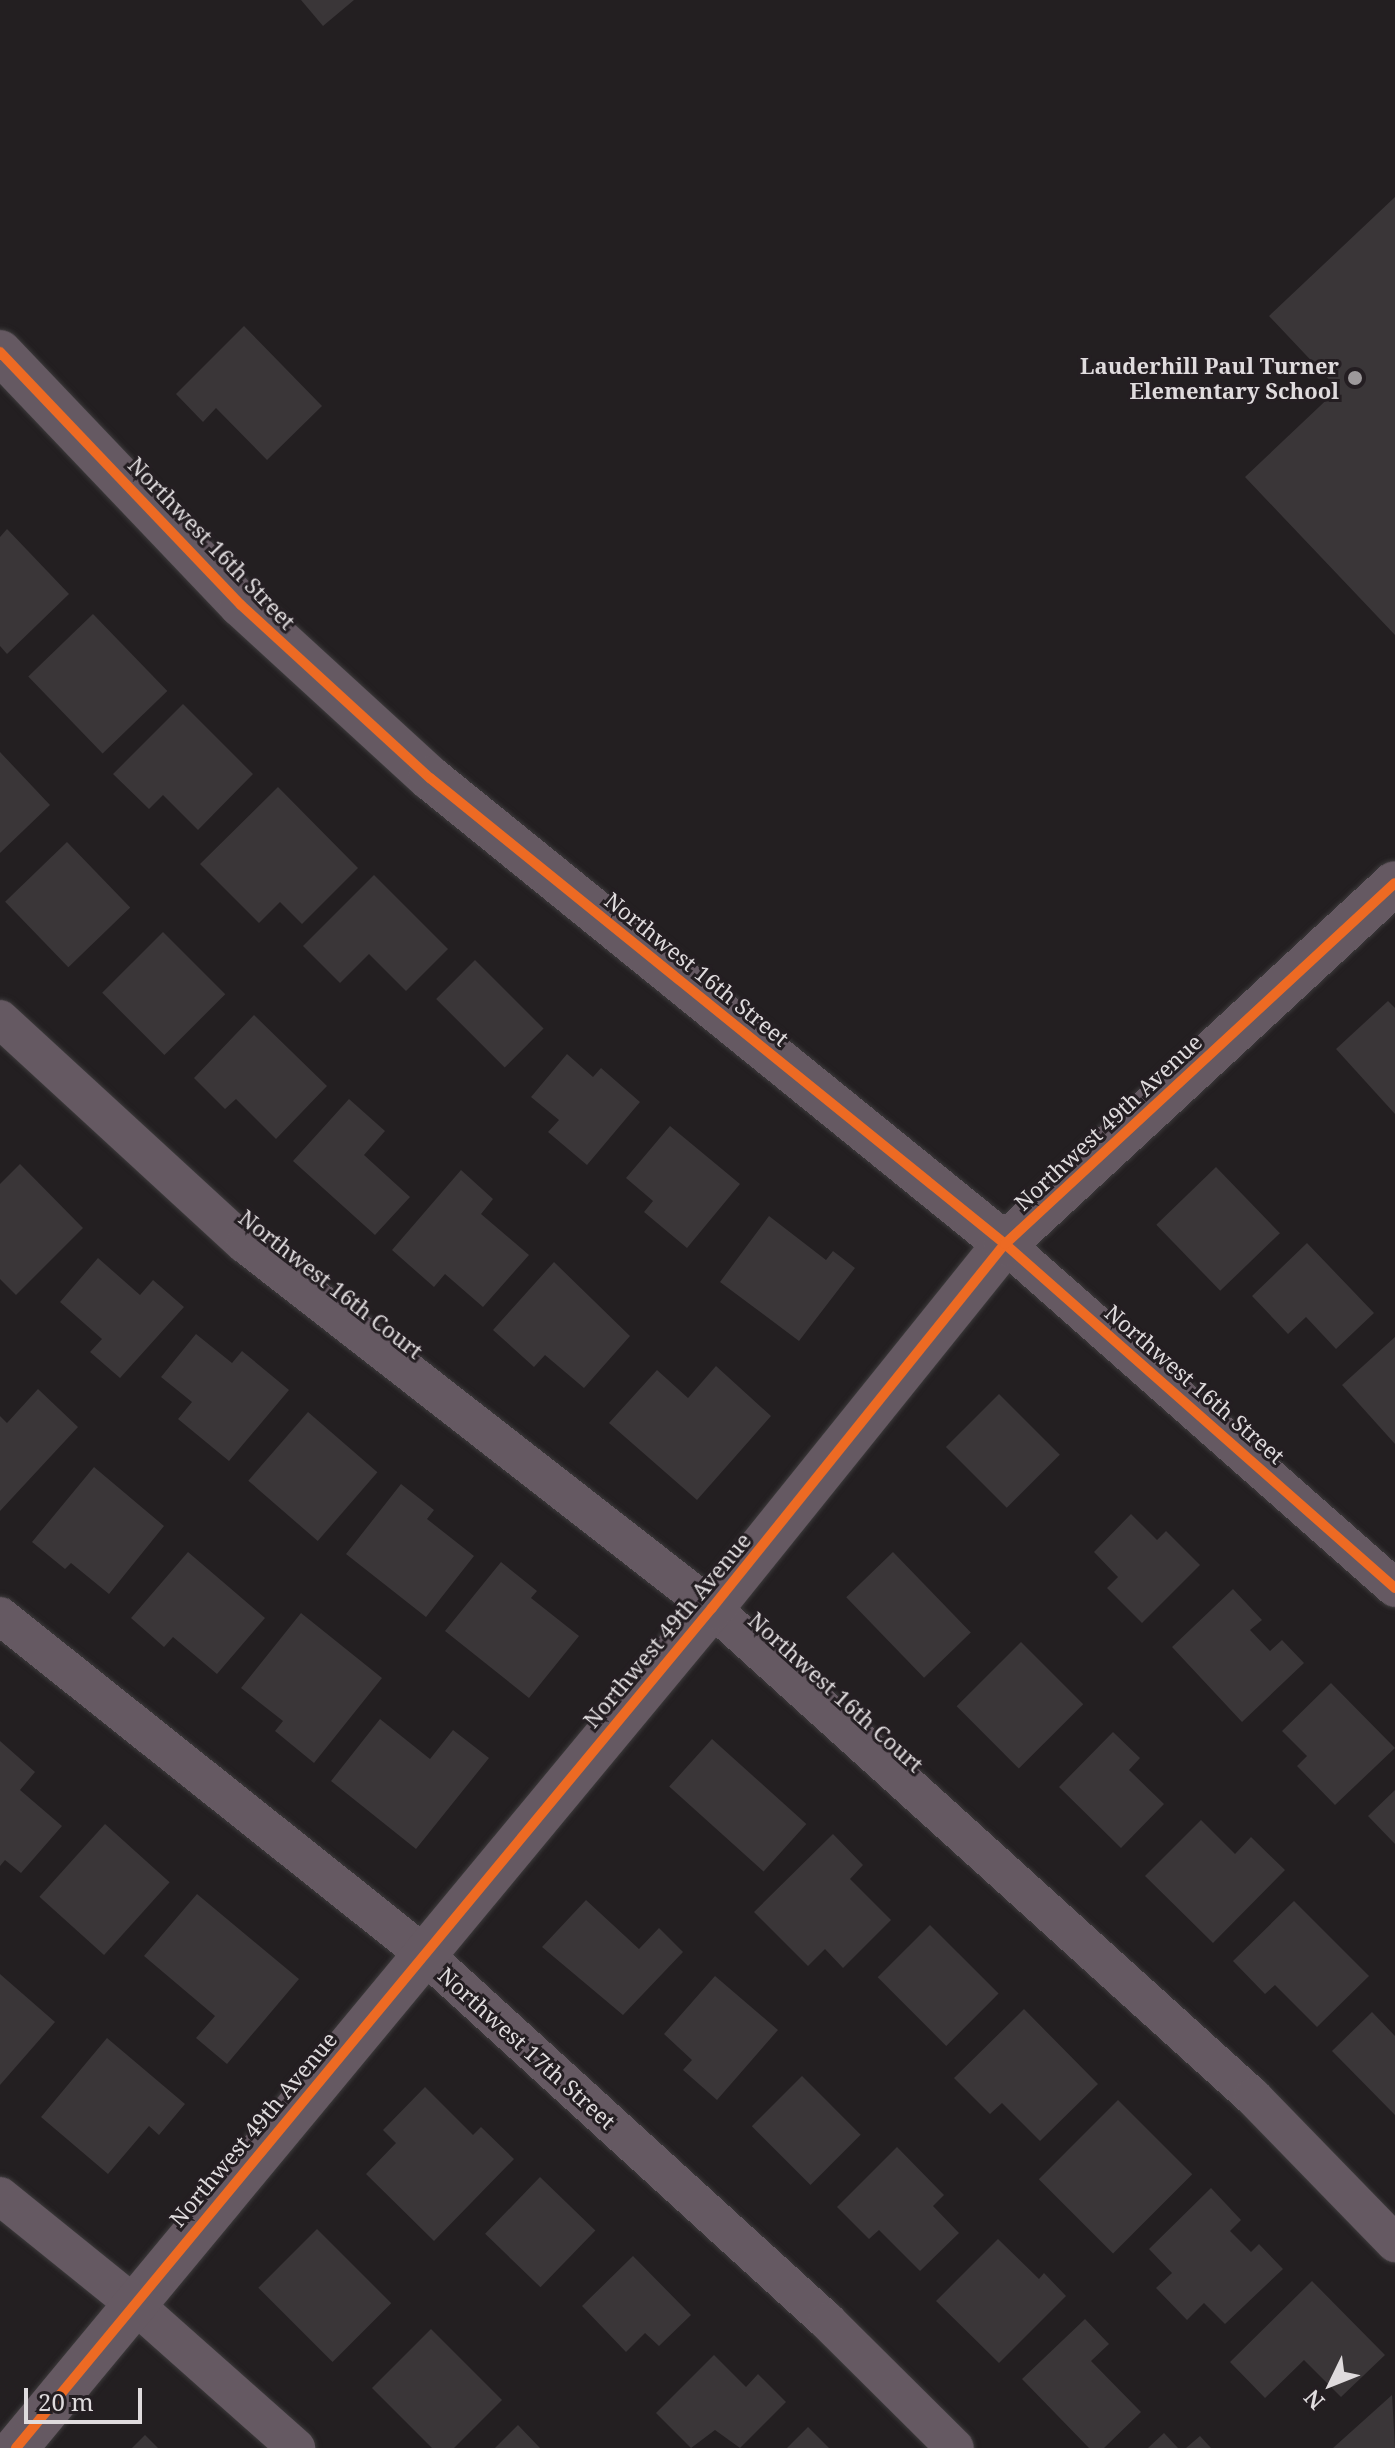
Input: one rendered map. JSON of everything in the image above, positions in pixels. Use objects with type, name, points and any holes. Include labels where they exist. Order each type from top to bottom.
[{"type":"street","name":"Northwest 16th Street","points":[[0,352],[241,605],[430,778],[1005,1244],[1395,1588]]},
{"type":"street","name":"Northwest 49th Avenue","points":[[16,2448],[712,1608],[1005,1244],[1395,883]]},
{"type":"street","name":"Northwest 16th Court","points":[[0,1019],[245,1244],[712,1608],[1253,2097],[1395,2243]]},
{"type":"street","name":"Northwest 17th Street","points":[[0,1616],[424,1954],[827,2321],[955,2448]]},
{"type":"street","points":[[0,2196],[134,2304],[296,2448]]},
{"type":"building","points":[[301,0],[354,0],[323,26]]},
{"type":"building","points":[[1395,197],[1395,635],[1245,477],[1338,389],[1269,316]]},
{"type":"building","points":[[244,326],[322,406],[267,460],[216,408],[203,422],[176,394]]},
{"type":"building","points":[[7,529],[69,594],[7,654],[0,646],[0,537]]},
{"type":"building","points":[[93,614],[167,691],[103,753],[28,677]]},
{"type":"building","points":[[183,704],[253,774],[198,830],[163,795],[149,809],[113,774]]},
{"type":"building","points":[[0,752],[50,805],[0,853]]},
{"type":"building","points":[[278,787],[358,868],[302,924],[280,902],[259,923],[200,864]]},
{"type":"building","points":[[67,842],[130,907],[68,967],[5,902]]},
{"type":"building","points":[[374,875],[448,949],[406,991],[369,954],[340,983],[303,946]]},
{"type":"building","points":[[163,932],[225,994],[164,1055],[102,993]]},
{"type":"building","points":[[475,960],[544,1029],[505,1067],[436,999]]},
{"type":"building","points":[[1388,1001],[1395,1008],[1395,1114],[1336,1049]]},
{"type":"building","points":[[254,1015],[327,1086],[276,1139],[236,1099],[225,1109],[194,1078]]},
{"type":"building","points":[[567,1054],[593,1077],[601,1068],[640,1102],[587,1165],[548,1132],[559,1120],[531,1097]]},
{"type":"building","points":[[349,1099],[385,1131],[364,1155],[410,1197],[375,1235],[293,1161]]},
{"type":"building","points":[[670,1126],[740,1184],[687,1248],[644,1212],[653,1201],[626,1178]]},
{"type":"building","points":[[20,1164],[83,1228],[16,1295],[0,1279],[0,1184]]},
{"type":"building","points":[[1216,1167],[1280,1233],[1220,1291],[1156,1225]]},
{"type":"building","points":[[461,1170],[493,1199],[481,1214],[529,1255],[483,1307],[445,1274],[434,1287],[392,1250]]},
{"type":"building","points":[[769,1216],[826,1260],[833,1251],[855,1268],[799,1341],[720,1282]]},
{"type":"building","points":[[1307,1243],[1374,1313],[1336,1349],[1306,1317],[1288,1334],[1252,1296]]},
{"type":"building","points":[[98,1258],[140,1295],[153,1280],[184,1307],[120,1378],[90,1352],[102,1339],[60,1302]]},
{"type":"building","points":[[554,1262],[630,1336],[584,1388],[545,1355],[534,1367],[493,1330]]},
{"type":"building","points":[[196,1334],[232,1363],[242,1351],[289,1390],[229,1461],[178,1419],[192,1402],[161,1377]]},
{"type":"building","points":[[1395,1337],[1395,1444],[1342,1385]]},
{"type":"building","points":[[716,1366],[771,1416],[697,1500],[609,1423],[657,1370],[688,1398]]},
{"type":"building","points":[[38,1389],[78,1427],[0,1511],[0,1416],[7,1423]]},
{"type":"building","points":[[999,1394],[1060,1455],[1007,1508],[946,1447]]},
{"type":"building","points":[[308,1412],[377,1472],[318,1541],[248,1481]]},
{"type":"building","points":[[94,1467],[164,1526],[109,1594],[71,1563],[65,1569],[32,1542]]},
{"type":"building","points":[[401,1484],[434,1510],[427,1519],[474,1556],[426,1617],[346,1554]]},
{"type":"building","points":[[1131,1514],[1157,1540],[1166,1531],[1200,1565],[1142,1623],[1107,1588],[1118,1577],[1094,1552]]},
{"type":"building","points":[[188,1552],[265,1618],[217,1674],[173,1637],[164,1647],[131,1618]]},
{"type":"building","points":[[893,1552],[971,1633],[924,1678],[846,1597]]},
{"type":"building","points":[[501,1562],[537,1591],[531,1598],[579,1636],[529,1698],[445,1631]]},
{"type":"building","points":[[1233,1589],[1262,1620],[1250,1630],[1270,1651],[1282,1640],[1304,1663],[1242,1722],[1172,1647]]},
{"type":"building","points":[[301,1613],[382,1678],[314,1763],[275,1731],[283,1721],[241,1688]]},
{"type":"building","points":[[1021,1642],[1083,1704],[1019,1769],[957,1706]]},
{"type":"building","points":[[1331,1683],[1395,1748],[1335,1805],[1297,1766],[1307,1756],[1282,1731]]},
{"type":"building","points":[[380,1719],[430,1759],[453,1730],[489,1758],[416,1849],[331,1781]]},
{"type":"building","points":[[1113,1732],[1140,1758],[1129,1770],[1164,1804],[1121,1848],[1059,1787]]},
{"type":"building","points":[[712,1739],[806,1824],[764,1872],[669,1787]]},
{"type":"building","points":[[0,1741],[35,1772],[20,1790],[62,1826],[21,1873],[5,1860],[0,1866]]},
{"type":"building","points":[[1395,1790],[1395,1844],[1368,1816]]},
{"type":"building","points":[[1201,1820],[1235,1854],[1251,1837],[1285,1870],[1213,1943],[1145,1876]]},
{"type":"building","points":[[105,1824],[170,1882],[104,1955],[39,1897]]},
{"type":"building","points":[[833,1834],[863,1865],[850,1879],[891,1920],[843,1968],[825,1949],[808,1966],[754,1912]]},
{"type":"building","points":[[197,1894],[299,1979],[227,2064],[196,2038],[215,2016],[144,1956]]},
{"type":"building","points":[[586,1900],[639,1949],[659,1928],[683,1952],[623,2015],[542,1947]]},
{"type":"building","points":[[1294,1901],[1369,1976],[1317,2027],[1275,1985],[1265,1994],[1233,1961]]},
{"type":"building","points":[[930,1925],[999,1994],[946,2046],[878,1977]]},
{"type":"building","points":[[0,1974],[55,2022],[0,2085]]},
{"type":"building","points":[[715,1976],[778,2030],[717,2100],[683,2070],[692,2060],[664,2034]]},
{"type":"building","points":[[1024,2009],[1098,2084],[1040,2141],[1002,2103],[990,2114],[954,2078]]},
{"type":"building","points":[[1372,2012],[1395,2036],[1395,2115],[1332,2051]]},
{"type":"building","points":[[107,2038],[185,2104],[159,2135],[149,2126],[108,2174],[41,2117]]},
{"type":"building","points":[[802,2076],[861,2135],[810,2185],[752,2126]]},
{"type":"building","points":[[425,2087],[473,2135],[481,2127],[514,2159],[434,2241],[366,2174],[396,2143],[383,2130]]},
{"type":"building","points":[[1118,2100],[1192,2174],[1113,2253],[1039,2179]]},
{"type":"building","points":[[897,2147],[944,2195],[933,2206],[959,2233],[920,2271],[879,2230],[869,2239],[837,2207]]},
{"type":"building","points":[[540,2177],[595,2230],[541,2287],[485,2234]]},
{"type":"building","points":[[1211,2188],[1241,2220],[1230,2231],[1251,2252],[1259,2244],[1283,2269],[1225,2324],[1204,2303],[1187,2320],[1156,2288],[1172,2273],[1149,2249]]},
{"type":"building","points":[[317,2229],[391,2303],[333,2362],[258,2288]]},
{"type":"building","points":[[998,2239],[1039,2279],[1044,2273],[1066,2296],[999,2363],[936,2301]]},
{"type":"building","points":[[633,2256],[691,2315],[659,2346],[645,2333],[626,2352],[582,2306]]},
{"type":"building","points":[[1312,2281],[1385,2355],[1341,2397],[1304,2360],[1265,2398],[1230,2362]]},
{"type":"building","points":[[1085,2319],[1109,2344],[1091,2361],[1141,2412],[1104,2448],[1089,2448],[1022,2379]]},
{"type":"building","points":[[431,2329],[502,2400],[454,2448],[432,2448],[372,2388]]},
{"type":"building","points":[[714,2355],[746,2387],[758,2374],[786,2402],[740,2448],[715,2430],[691,2448],[656,2413]]},
{"type":"building","points":[[1392,2395],[1395,2448],[1333,2448]]},
{"type":"building","points":[[518,2425],[540,2448],[495,2448]]},
{"type":"building","points":[[808,2427],[829,2448],[787,2448]]},
{"type":"building","points":[[1164,2433],[1178,2448],[1148,2448]]},
{"type":"building","points":[[145,2435],[158,2448],[132,2448]]},
{"type":"building","points":[[1200,2436],[1211,2448],[1186,2448]]},
{"type":"cycle path","points":[[0,352],[241,605],[430,778],[1005,1244],[1395,1588]]},
{"type":"cycle path","points":[[16,2448],[712,1608],[1005,1244],[1395,883]]},
{"type":"place","name":"Lauderhill Paul Turner Elementary School","points":[[1355,378]]}]
